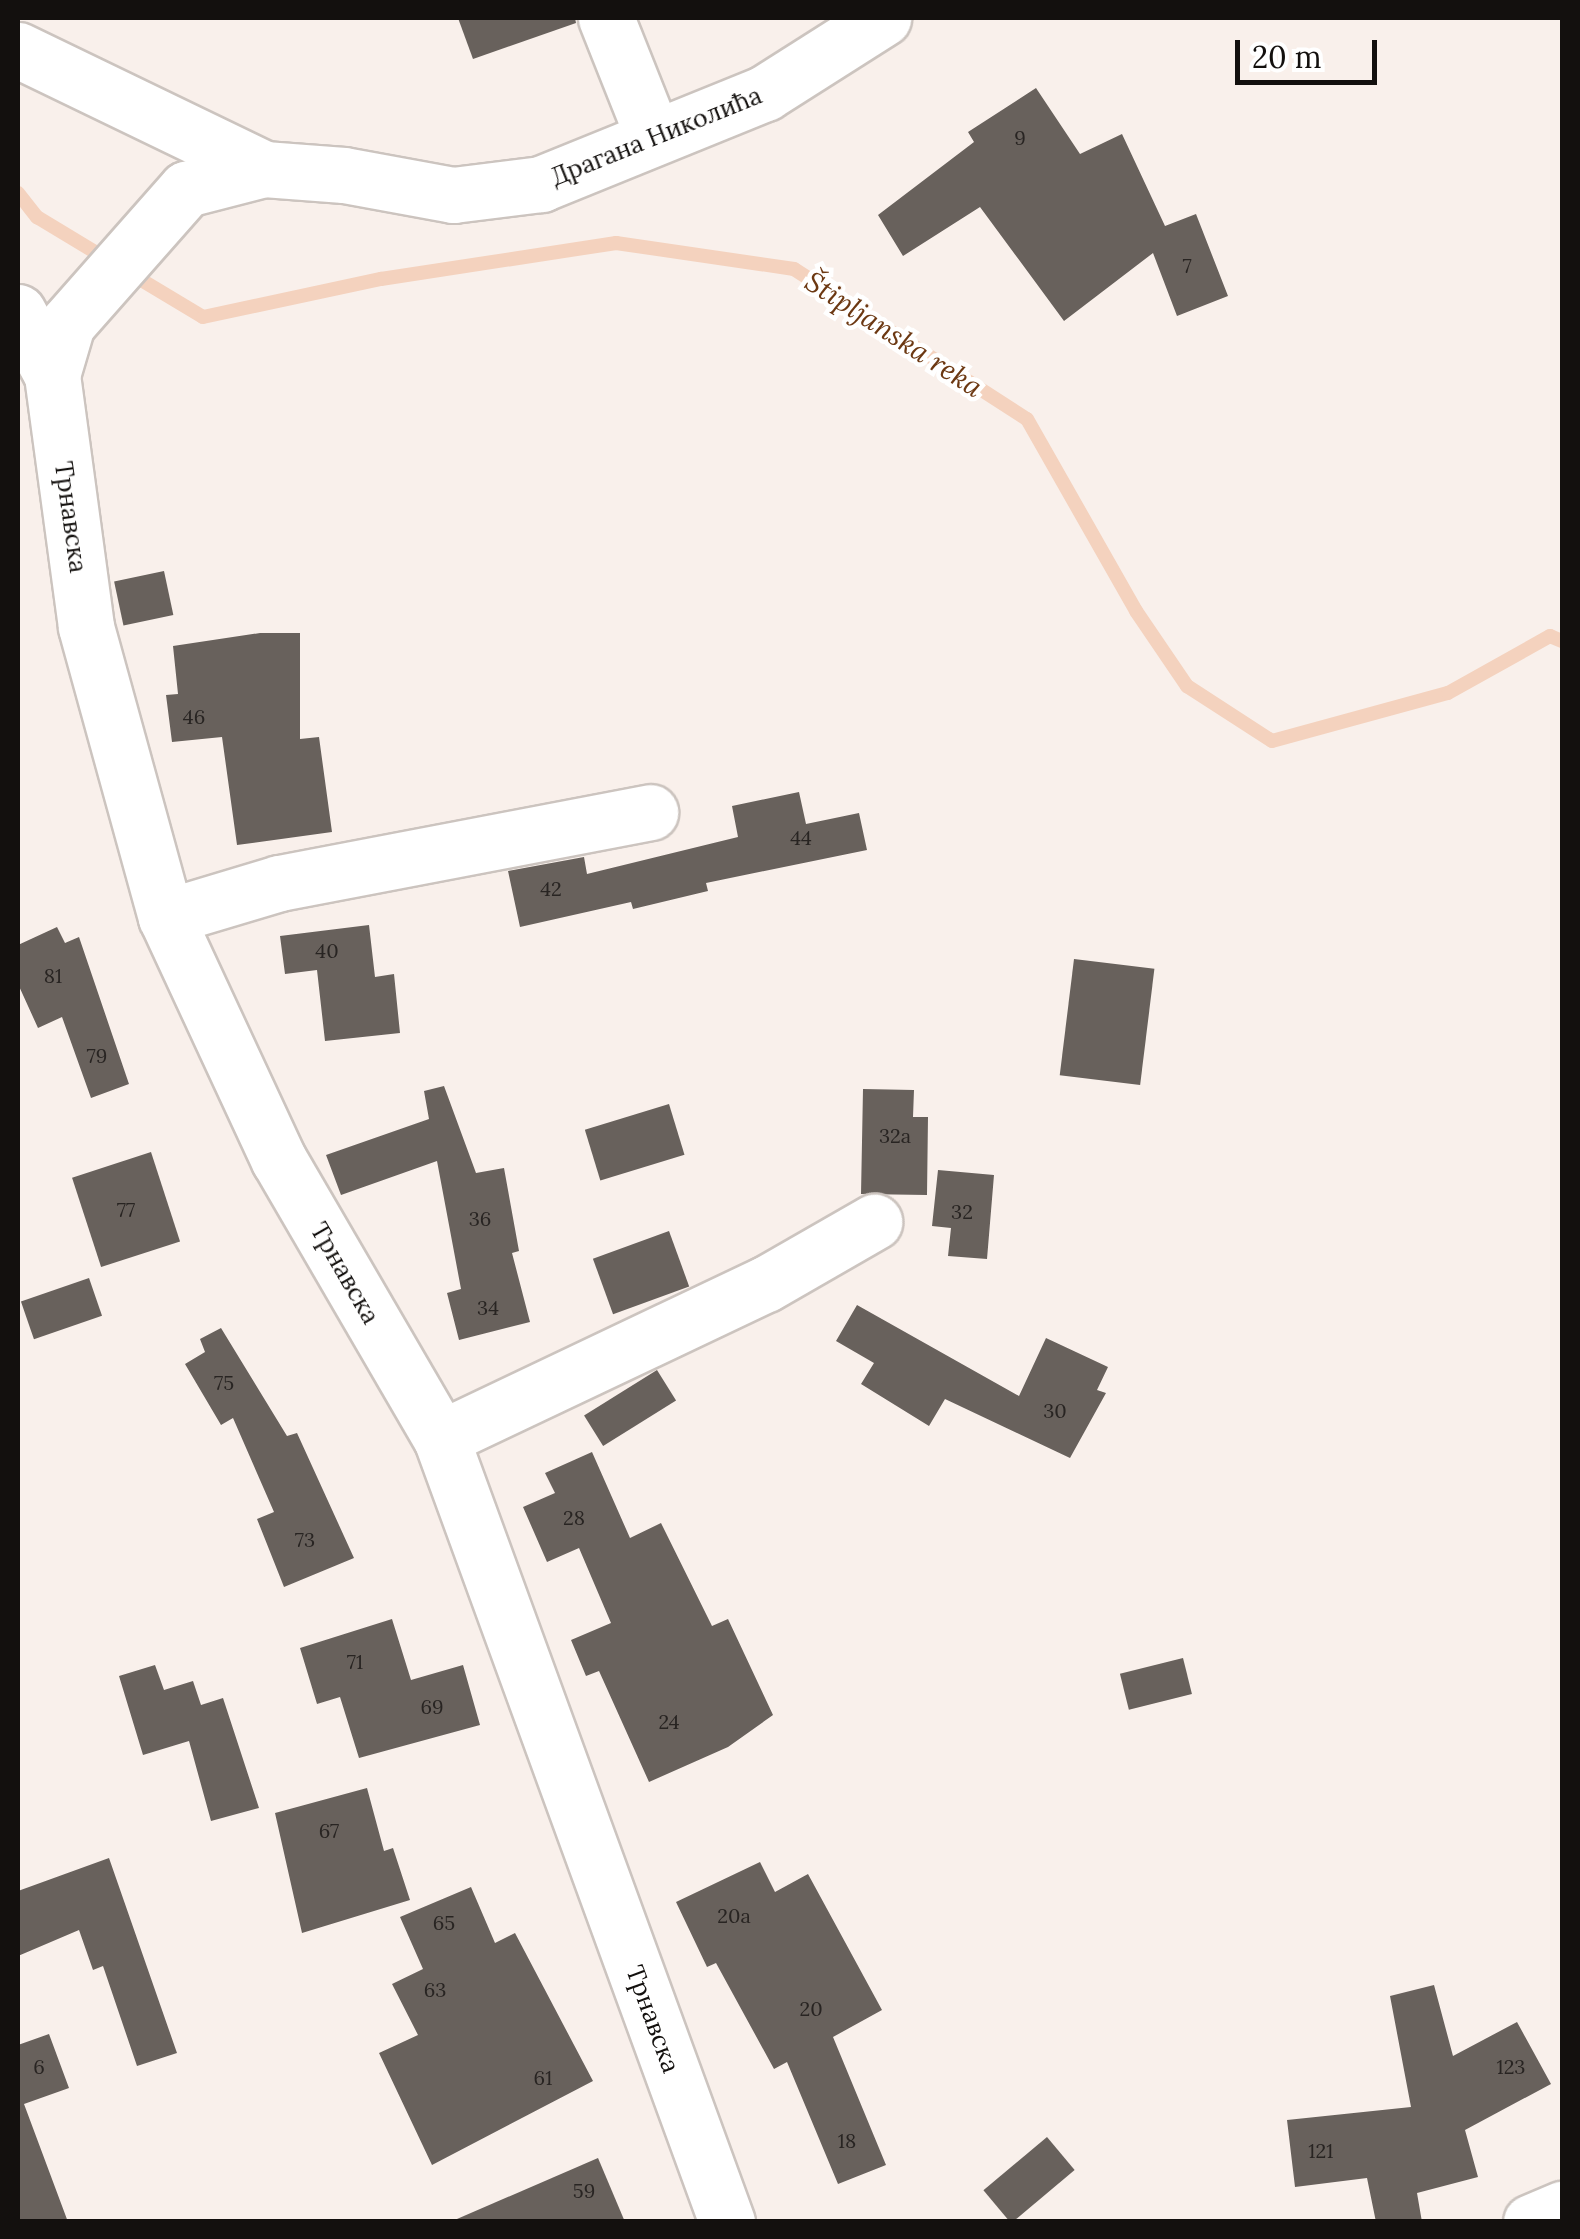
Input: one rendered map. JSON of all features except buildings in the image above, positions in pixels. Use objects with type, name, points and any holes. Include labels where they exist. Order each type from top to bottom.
[{"type":"street","points":[[606,18],[653,136]]},
{"type":"street","name":"Драгана Николића","points":[[18,50],[264,168],[344,174],[453,195],[540,184],[764,93],[883,18]]},
{"type":"street","points":[[35,378],[67,324],[186,189],[264,168]]},
{"type":"street","name":"Трнавска","points":[[18,312],[86,627],[166,917],[279,1160],[441,1438],[727,2222]]},
{"type":"street","points":[[166,917],[278,883],[650,812]]},
{"type":"street","points":[[441,1438],[766,1284],[874,1222]]},
{"type":"street","points":[[1531,2222],[1562,2208]]},
{"type":"waterway","name":"Štipljanska reka","points":[[18,193],[37,217],[110,261]]},
{"type":"waterway","name":"Štipljanska reka","points":[[128,272],[203,317],[381,279],[616,243],[794,269],[1027,419],[1136,611],[1187,686],[1272,741],[1448,693],[1550,636],[1562,641]]}]
